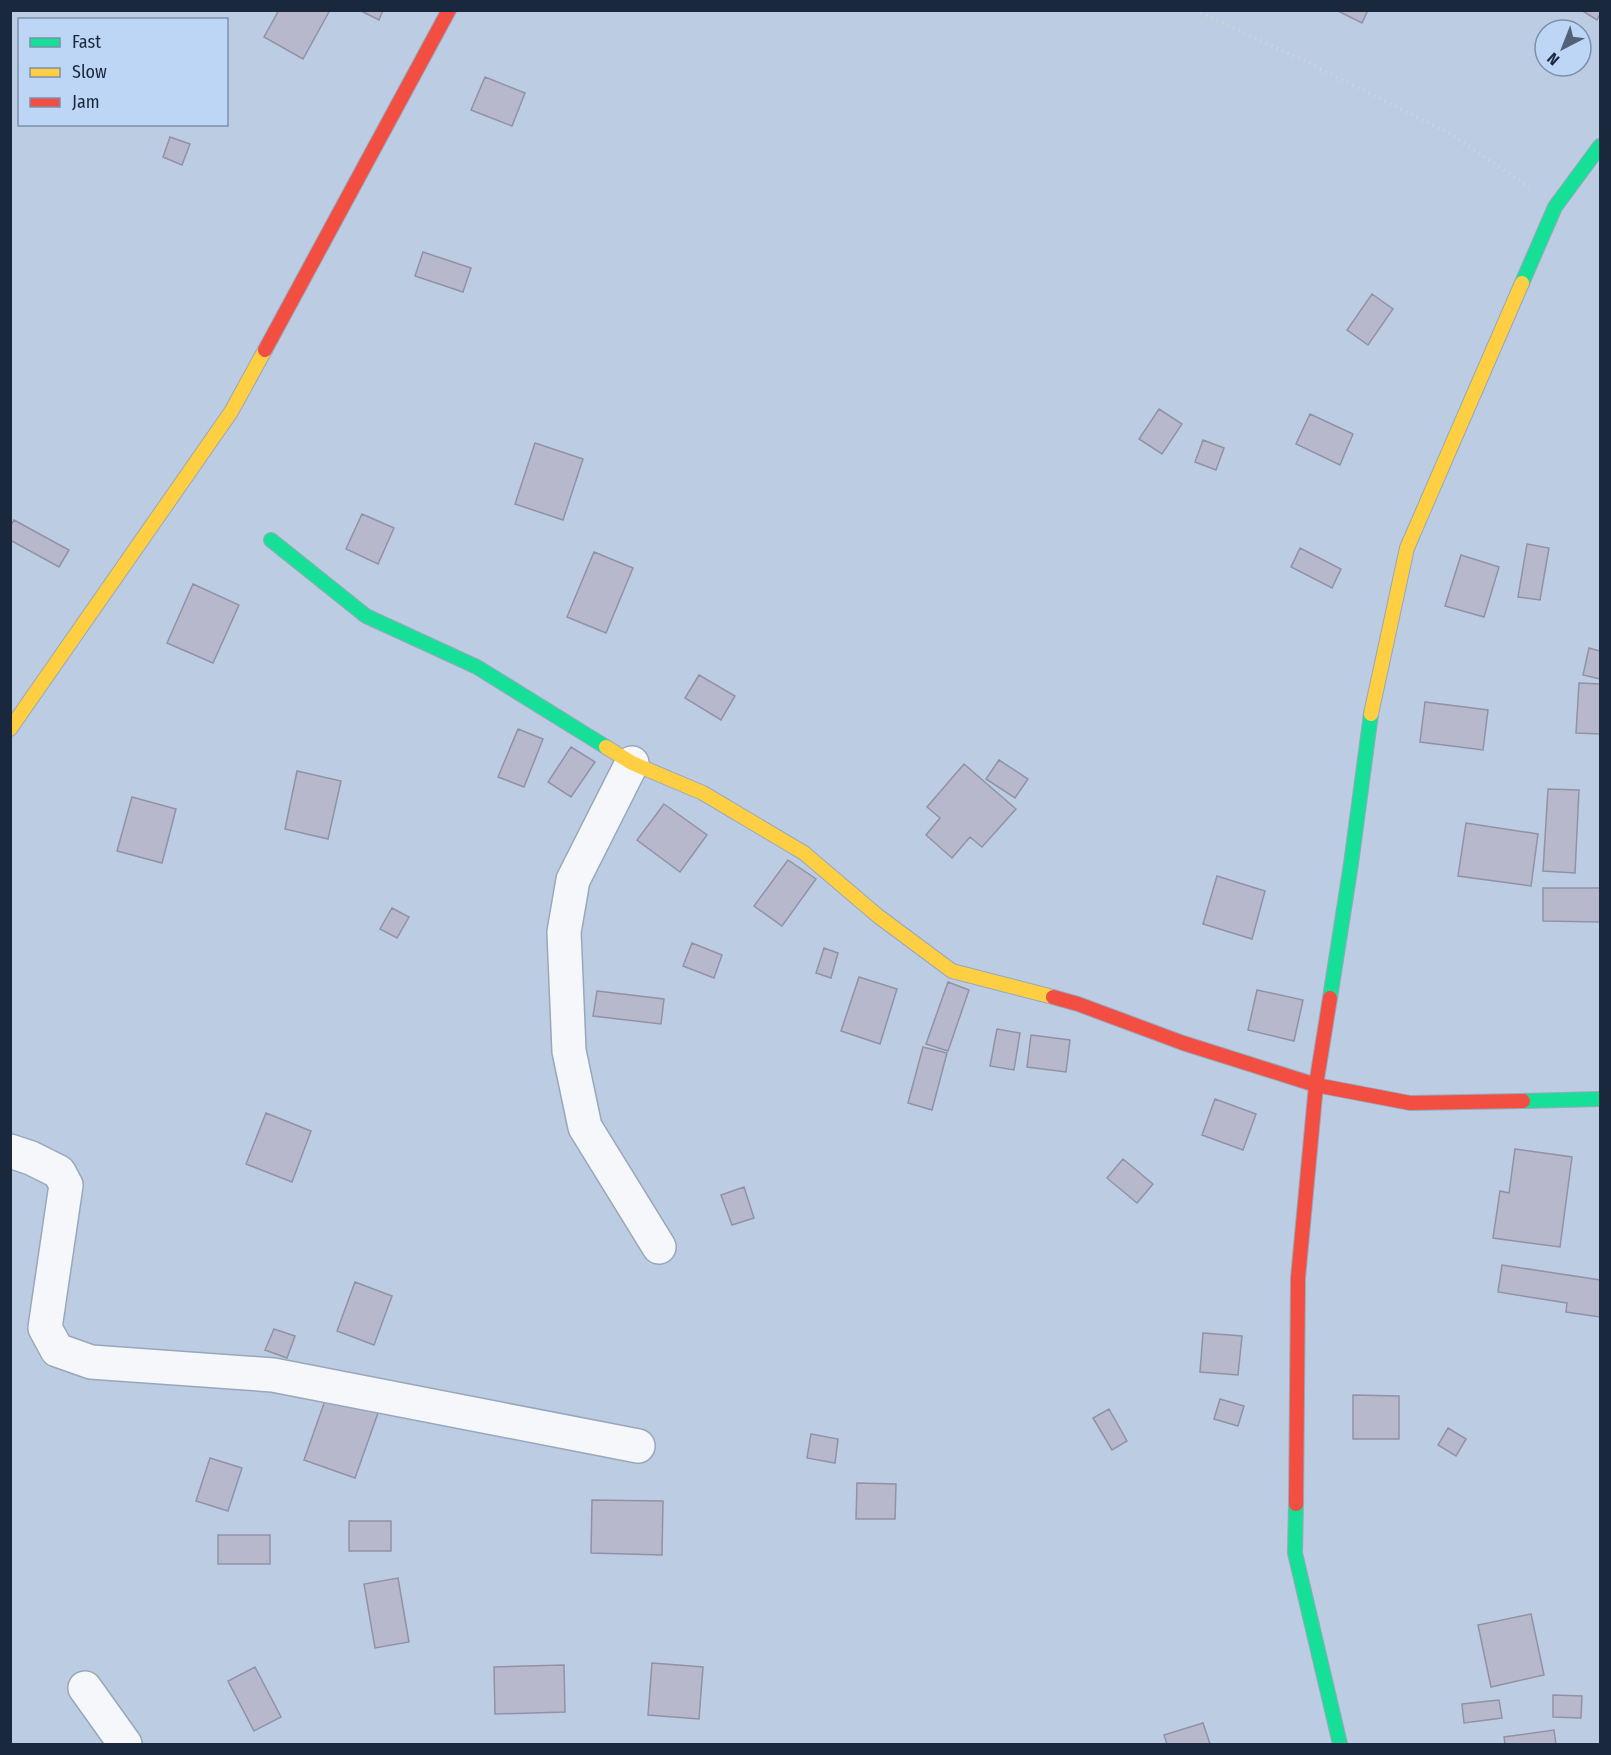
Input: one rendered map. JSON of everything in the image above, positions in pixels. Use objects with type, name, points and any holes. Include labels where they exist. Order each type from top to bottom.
[{"type":"street","points":[[10,729],[231,411],[449,10]]},
{"type":"street","points":[[1340,1744],[1295,1552],[1298,1278],[1316,1084],[1351,864],[1370,720],[1407,548],[1555,207],[1600,146]]},
{"type":"street","points":[[271,540],[366,616],[477,667],[632,763],[703,793],[804,853],[878,916],[952,971],[1078,1004],[1183,1042],[1316,1084],[1410,1103],[1600,1099]]},
{"type":"street","points":[[632,763],[573,880],[564,932],[569,1052],[585,1127],[659,1247]]},
{"type":"street","points":[[10,1151],[31,1158],[59,1172],[66,1185],[45,1328],[57,1350],[91,1362],[273,1375],[638,1446]]},
{"type":"street","points":[[85,1688],[125,1744]]},
{"type":"path","points":[[1195,10],[1310,63],[1449,133],[1511,173],[1555,207]]},
{"type":"building","points":[[279,10],[330,10],[303,59],[264,37]]},
{"type":"building","points":[[359,10],[383,10],[379,20]]},
{"type":"building","points":[[1336,10],[1368,10],[1362,23]]},
{"type":"building","points":[[1581,10],[1600,10],[1600,14],[1597,20]]},
{"type":"building","points":[[485,77],[525,93],[512,126],[471,110]]},
{"type":"building","points":[[170,137],[190,144],[182,165],[163,157]]},
{"type":"building","points":[[423,252],[471,268],[463,292],[415,276]]},
{"type":"building","points":[[1372,294],[1393,309],[1368,345],[1347,330]]},
{"type":"building","points":[[1159,409],[1182,424],[1162,454],[1139,439]]},
{"type":"building","points":[[1310,414],[1353,434],[1340,465],[1296,444]]},
{"type":"building","points":[[1203,440],[1224,448],[1216,470],[1195,462]]},
{"type":"building","points":[[535,443],[583,459],[563,520],[515,504]]},
{"type":"building","points":[[362,514],[394,528],[378,564],[346,549]]},
{"type":"building","points":[[14,520],[69,550],[59,567],[10,540],[10,527]]},
{"type":"building","points":[[1527,544],[1549,548],[1540,600],[1518,597]]},
{"type":"building","points":[[1300,548],[1341,569],[1332,588],[1291,567]]},
{"type":"building","points":[[594,552],[633,568],[606,633],[567,617]]},
{"type":"building","points":[[1461,555],[1499,567],[1484,617],[1445,606]]},
{"type":"building","points":[[193,584],[239,605],[213,663],[167,643]]},
{"type":"building","points":[[1589,648],[1600,651],[1600,679],[1583,675]]},
{"type":"building","points":[[699,675],[735,696],[721,720],[685,698]]},
{"type":"building","points":[[1579,683],[1600,684],[1600,734],[1576,733]]},
{"type":"building","points":[[1425,702],[1488,710],[1483,750],[1420,742]]},
{"type":"building","points":[[518,729],[543,739],[524,787],[498,777]]},
{"type":"building","points":[[571,747],[595,762],[571,797],[548,782]]},
{"type":"building","points":[[999,760],[1028,779],[1015,798],[986,779]]},
{"type":"building","points":[[964,764],[1016,809],[982,847],[970,837],[952,858],[926,835],[940,818],[927,807]]},
{"type":"building","points":[[297,771],[341,781],[328,839],[285,829]]},
{"type":"building","points":[[1548,789],[1579,790],[1575,873],[1543,871]]},
{"type":"building","points":[[132,797],[176,809],[162,863],[117,851]]},
{"type":"building","points":[[664,804],[707,835],[680,872],[637,840]]},
{"type":"building","points":[[1466,823],[1538,834],[1531,886],[1458,876]]},
{"type":"building","points":[[788,860],[816,879],[782,926],[754,906]]},
{"type":"building","points":[[1217,876],[1265,891],[1252,939],[1203,924]]},
{"type":"building","points":[[1543,888],[1600,888],[1600,922],[1543,921]]},
{"type":"building","points":[[392,908],[409,917],[397,938],[380,929]]},
{"type":"building","points":[[692,943],[722,955],[714,978],[683,966]]},
{"type":"building","points":[[824,948],[838,953],[831,978],[816,973]]},
{"type":"building","points":[[859,977],[897,989],[880,1044],[841,1031]]},
{"type":"building","points":[[948,982],[969,990],[948,1051],[926,1044]]},
{"type":"building","points":[[1257,990],[1303,1000],[1294,1041],[1248,1030]]},
{"type":"building","points":[[597,991],[664,999],[661,1024],[593,1016]]},
{"type":"building","points":[[997,1029],[1020,1033],[1014,1070],[990,1066]]},
{"type":"building","points":[[1031,1035],[1070,1040],[1066,1072],[1027,1067]]},
{"type":"building","points":[[923,1047],[947,1053],[932,1110],[908,1103]]},
{"type":"building","points":[[1215,1099],[1256,1114],[1243,1150],[1202,1135]]},
{"type":"building","points":[[266,1113],[311,1131],[292,1182],[246,1164]]},
{"type":"building","points":[[1515,1149],[1572,1157],[1560,1247],[1493,1238],[1500,1191],[1509,1193]]},
{"type":"building","points":[[1123,1159],[1153,1184],[1137,1203],[1107,1178]]},
{"type":"building","points":[[744,1187],[754,1218],[732,1225],[721,1195]]},
{"type":"building","points":[[1502,1265],[1600,1280],[1600,1317],[1566,1312],[1567,1303],[1498,1292]]},
{"type":"building","points":[[355,1282],[392,1296],[374,1345],[337,1331]]},
{"type":"building","points":[[274,1329],[295,1336],[287,1358],[265,1350]]},
{"type":"building","points":[[1203,1333],[1242,1336],[1238,1375],[1200,1372]]},
{"type":"building","points":[[327,1395],[378,1413],[355,1478],[304,1460]]},
{"type":"building","points":[[1353,1395],[1399,1396],[1399,1439],[1353,1439]]},
{"type":"building","points":[[1220,1399],[1244,1406],[1238,1426],[1214,1419]]},
{"type":"building","points":[[1109,1409],[1127,1441],[1112,1450],[1093,1418]]},
{"type":"building","points":[[1448,1428],[1466,1439],[1456,1456],[1438,1445]]},
{"type":"building","points":[[811,1434],[838,1439],[835,1463],[807,1458]]},
{"type":"building","points":[[210,1458],[242,1468],[228,1511],[196,1501]]},
{"type":"building","points":[[857,1483],[896,1484],[895,1519],[856,1519]]},
{"type":"building","points":[[592,1500],[663,1501],[662,1555],[591,1553]]},
{"type":"building","points":[[349,1521],[391,1521],[391,1551],[349,1551]]},
{"type":"building","points":[[218,1535],[270,1535],[270,1564],[218,1564]]},
{"type":"building","points":[[398,1578],[409,1642],[375,1648],[364,1584]]},
{"type":"building","points":[[1531,1614],[1544,1675],[1491,1687],[1478,1625]]},
{"type":"building","points":[[652,1663],[703,1667],[699,1719],[648,1715]]},
{"type":"building","points":[[564,1665],[565,1712],[495,1714],[494,1667]]},
{"type":"building","points":[[255,1667],[281,1717],[254,1731],[228,1681]]},
{"type":"building","points":[[1553,1695],[1582,1696],[1581,1718],[1553,1717]]},
{"type":"building","points":[[1499,1700],[1502,1718],[1464,1723],[1462,1704]]},
{"type":"building","points":[[1203,1723],[1210,1744],[1167,1744],[1164,1735]]},
{"type":"building","points":[[1554,1730],[1556,1744],[1505,1744],[1504,1737]]},
{"type":"traffic: fast","points":[[1522,283],[1555,207],[1600,146]]},
{"type":"traffic: fast","points":[[271,540],[366,616],[477,667],[606,747]]},
{"type":"traffic: fast","points":[[1330,998],[1371,714]]},
{"type":"traffic: fast","points":[[1523,1101],[1600,1099]]},
{"type":"traffic: fast","points":[[1296,1504],[1295,1553],[1340,1744]]},
{"type":"traffic: slow","points":[[1371,714],[1407,548],[1522,283]]},
{"type":"traffic: slow","points":[[10,729],[231,412],[265,350]]},
{"type":"traffic: slow","points":[[606,747],[632,763],[703,793],[804,853],[878,916],[952,971],[1053,997]]},
{"type":"traffic: jam","points":[[265,350],[449,10]]},
{"type":"traffic: jam","points":[[1053,997],[1183,1043],[1316,1085],[1410,1103],[1523,1101]]},
{"type":"traffic: jam","points":[[1296,1504],[1298,1278],[1316,1085],[1330,998]]}]
